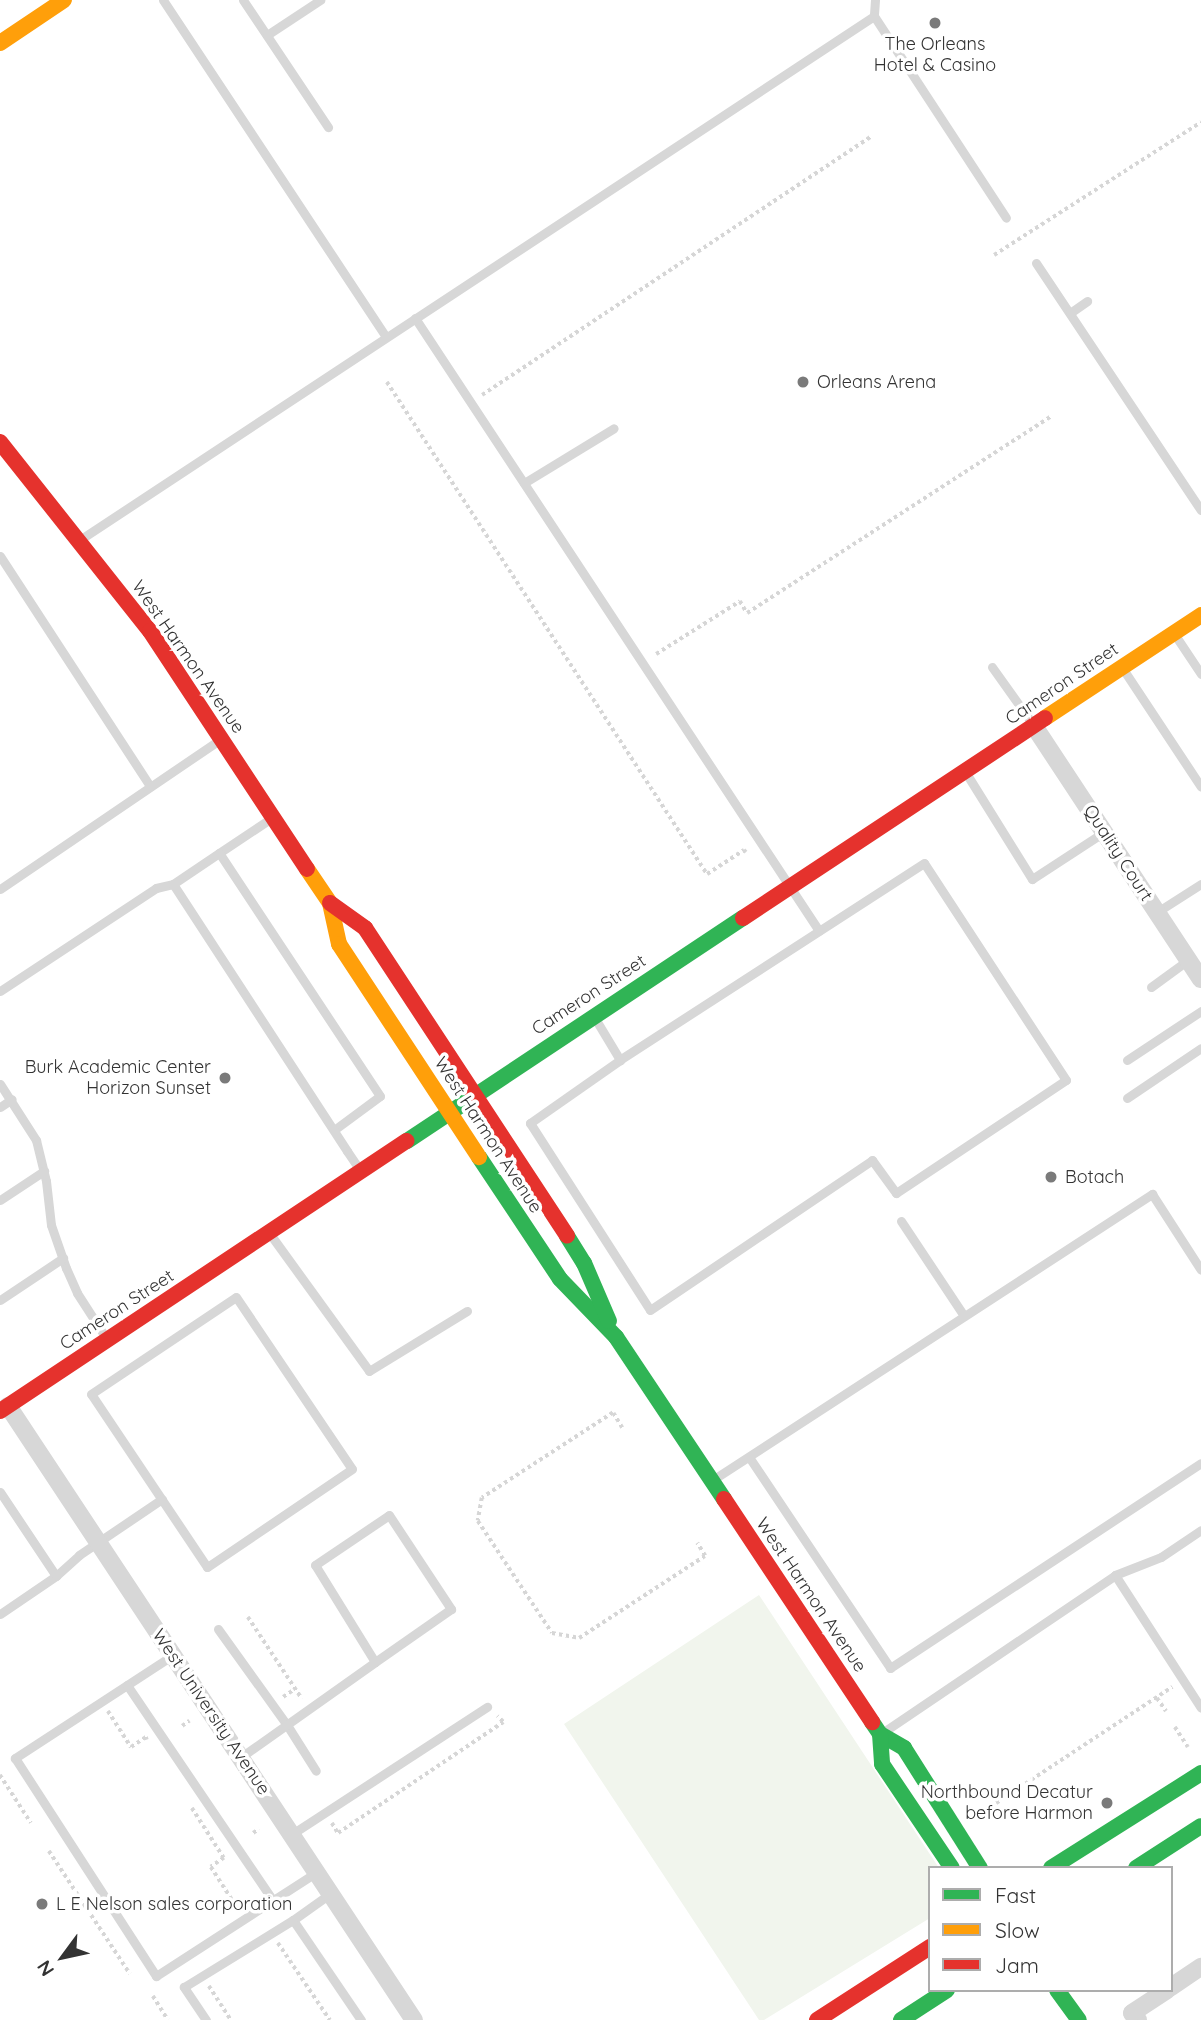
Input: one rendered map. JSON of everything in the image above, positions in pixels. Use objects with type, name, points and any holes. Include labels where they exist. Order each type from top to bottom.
[{"type":"main road","points":[[0,43],[64,0]]},
{"type":"main road","name":"West Harmon Avenue","points":[[0,442],[150,631],[330,903],[365,928],[584,1263],[616,1337],[880,1734],[904,1748],[979,1866]]},
{"type":"main road","name":"Cameron Street","points":[[4,1408],[451,1113],[593,1015],[1201,615]]},
{"type":"main road","name":"West Harmon Avenue","points":[[330,903],[339,944],[559,1279],[616,1337]]},
{"type":"main road","name":"West Harmon Avenue","points":[[880,1734],[882,1764],[951,1866]]},
{"type":"main road","points":[[1054,1866],[1201,1773]]},
{"type":"main road","points":[[1139,1866],[1201,1826]]},
{"type":"main road","points":[[817,2020],[928,1948]]},
{"type":"main road","points":[[901,2020],[944,1992]]},
{"type":"main road","points":[[1058,1992],[1079,2020]]},
{"type":"street","name":"Quality Court","points":[[1034,726],[1201,979]]},
{"type":"street","name":"West University Avenue","points":[[4,1408],[99,1542],[414,2020]]},
{"type":"street","points":[[1173,1986],[1201,1967]]},
{"type":"street","points":[[1135,2017],[1165,1992]]},
{"type":"lane","points":[[163,0],[386,337]]},
{"type":"lane","points":[[243,0],[328,127]]},
{"type":"lane","points":[[267,35],[320,0]]},
{"type":"lane","points":[[875,0],[874,16],[1006,218]]},
{"type":"lane","points":[[79,541],[874,16]]},
{"type":"lane","points":[[1036,263],[1201,510]]},
{"type":"lane","points":[[1070,313],[1087,301]]},
{"type":"lane","points":[[415,318],[819,931]]},
{"type":"lane","points":[[524,483],[614,428]]},
{"type":"lane","points":[[0,556],[150,786]]},
{"type":"lane","points":[[1174,633],[1200,672]]},
{"type":"lane","points":[[992,667],[1034,726]]},
{"type":"lane","points":[[1122,668],[1201,787]]},
{"type":"lane","points":[[0,889],[222,738]]},
{"type":"lane","points":[[965,772],[1032,879],[1104,832]]},
{"type":"lane","points":[[0,991],[156,888],[173,884],[273,817]]},
{"type":"lane","points":[[219,853],[380,1096],[334,1130]]},
{"type":"lane","points":[[924,863],[1066,1080],[896,1193],[872,1160],[650,1310],[530,1123],[620,1060],[924,863]]},
{"type":"lane","points":[[173,884],[361,1172]]},
{"type":"lane","points":[[1157,912],[1201,884]]},
{"type":"lane","points":[[1151,987],[1188,960]]},
{"type":"lane","points":[[1127,1060],[1201,1011]]},
{"type":"lane","points":[[593,1015],[620,1060]]},
{"type":"lane","points":[[1127,1098],[1200,1052]]},
{"type":"lane","points":[[0,1084],[36,1140],[44,1171],[51,1225],[77,1293],[107,1339]]},
{"type":"lane","points":[[0,1107],[12,1099]]},
{"type":"lane","points":[[0,1200],[44,1171]]},
{"type":"lane","points":[[712,1480],[1152,1194],[1201,1270]]},
{"type":"lane","points":[[901,1221],[964,1316]]},
{"type":"lane","points":[[268,1233],[369,1371],[467,1311]]},
{"type":"lane","points":[[0,1300],[63,1258]]},
{"type":"lane","points":[[236,1297],[352,1469],[207,1567],[162,1499],[91,1394],[236,1297]]},
{"type":"lane","points":[[749,1457],[890,1668],[1201,1464]]},
{"type":"lane","points":[[0,1492],[56,1576]]},
{"type":"lane","points":[[0,1614],[162,1499]]},
{"type":"lane","points":[[241,1757],[451,1609],[389,1515],[315,1565],[375,1662]]},
{"type":"lane","points":[[880,1734],[1115,1575],[1161,1556],[1201,1530]]},
{"type":"lane","points":[[1115,1575],[1200,1704]]},
{"type":"lane","points":[[218,1629],[287,1725],[316,1771]]},
{"type":"lane","points":[[173,1655],[15,1758],[156,1976],[317,1872]]},
{"type":"lane","points":[[127,1685],[273,1900]]},
{"type":"lane","points":[[292,1834],[487,1707]]},
{"type":"lane","points":[[206,2020],[184,1987],[293,1920],[331,1893]]},
{"type":"lane","points":[[293,1920],[360,2020]]},
{"type":"path","points":[[994,255],[1201,122]]},
{"type":"path","points":[[482,395],[871,137]]},
{"type":"path","points":[[387,382],[707,874],[744,850],[746,852]]},
{"type":"path","points":[[656,654],[740,601],[747,613],[1052,416]]},
{"type":"path","points":[[622,1428],[613,1413],[482,1498],[478,1521],[552,1633],[579,1638],[705,1556],[697,1543]]},
{"type":"path","points":[[248,1617],[309,1709]]},
{"type":"path","points":[[996,1803],[1183,1680]]},
{"type":"path","points":[[281,1698],[295,1689]]},
{"type":"path","points":[[1157,1698],[1166,1711]]},
{"type":"path","points":[[105,1707],[131,1747],[146,1737],[149,1743]]},
{"type":"path","points":[[325,1812],[338,1833],[503,1722],[487,1707]]},
{"type":"path","points":[[182,1726],[189,1721]]},
{"type":"path","points":[[1175,1727],[1188,1748]]},
{"type":"path","points":[[0,1775],[31,1823]]},
{"type":"path","points":[[187,1801],[224,1858],[211,1867],[239,1910]]},
{"type":"path","points":[[253,1833],[259,1829]]},
{"type":"path","points":[[49,1851],[131,1974]]},
{"type":"path","points":[[275,1938],[330,2020]]},
{"type":"path","points":[[207,1981],[232,2020]]},
{"type":"path","points":[[153,1996],[168,2020]]},
{"type":"shaded area","points":[[759,1595],[938,1866],[928,1866],[928,1919],[764,2020],[759,2020],[564,1724]]},
{"type":"traffic: fast","points":[[407,1141],[743,918]]},
{"type":"traffic: fast","points":[[479,1157],[560,1279],[616,1337],[724,1499]]},
{"type":"traffic: fast","points":[[567,1236],[584,1263],[609,1321]]},
{"type":"traffic: fast","points":[[872,1722],[880,1734],[904,1748],[979,1866]]},
{"type":"traffic: fast","points":[[880,1734],[882,1764],[951,1866]]},
{"type":"traffic: fast","points":[[1054,1866],[1201,1773]]},
{"type":"traffic: fast","points":[[1139,1866],[1201,1826]]},
{"type":"traffic: fast","points":[[901,2020],[944,1992]]},
{"type":"traffic: fast","points":[[1058,1992],[1079,2020]]},
{"type":"traffic: slow","points":[[0,43],[64,0]]},
{"type":"traffic: slow","points":[[1045,718],[1201,615]]},
{"type":"traffic: slow","points":[[307,869],[330,903],[339,944],[479,1157]]},
{"type":"traffic: jam","points":[[0,442],[150,631],[307,869]]},
{"type":"traffic: jam","points":[[743,918],[1045,718]]},
{"type":"traffic: jam","points":[[330,903],[365,928],[567,1236]]},
{"type":"traffic: jam","points":[[0,1411],[407,1141]]},
{"type":"traffic: jam","points":[[724,1499],[872,1722]]},
{"type":"traffic: jam","points":[[817,2020],[928,1948]]},
{"type":"place","name":"The Orleans Hotel & Casino","points":[[935,23]]},
{"type":"place","name":"Orleans Arena","points":[[803,382]]},
{"type":"place","name":"Burk Academic Center Horizon Sunset","points":[[225,1078]]},
{"type":"place","name":"Botach","points":[[1051,1177]]},
{"type":"place","name":"Northbound Decatur before Harmon","points":[[1107,1803]]},
{"type":"place","name":"L E Nelson sales corporation","points":[[42,1904]]}]
